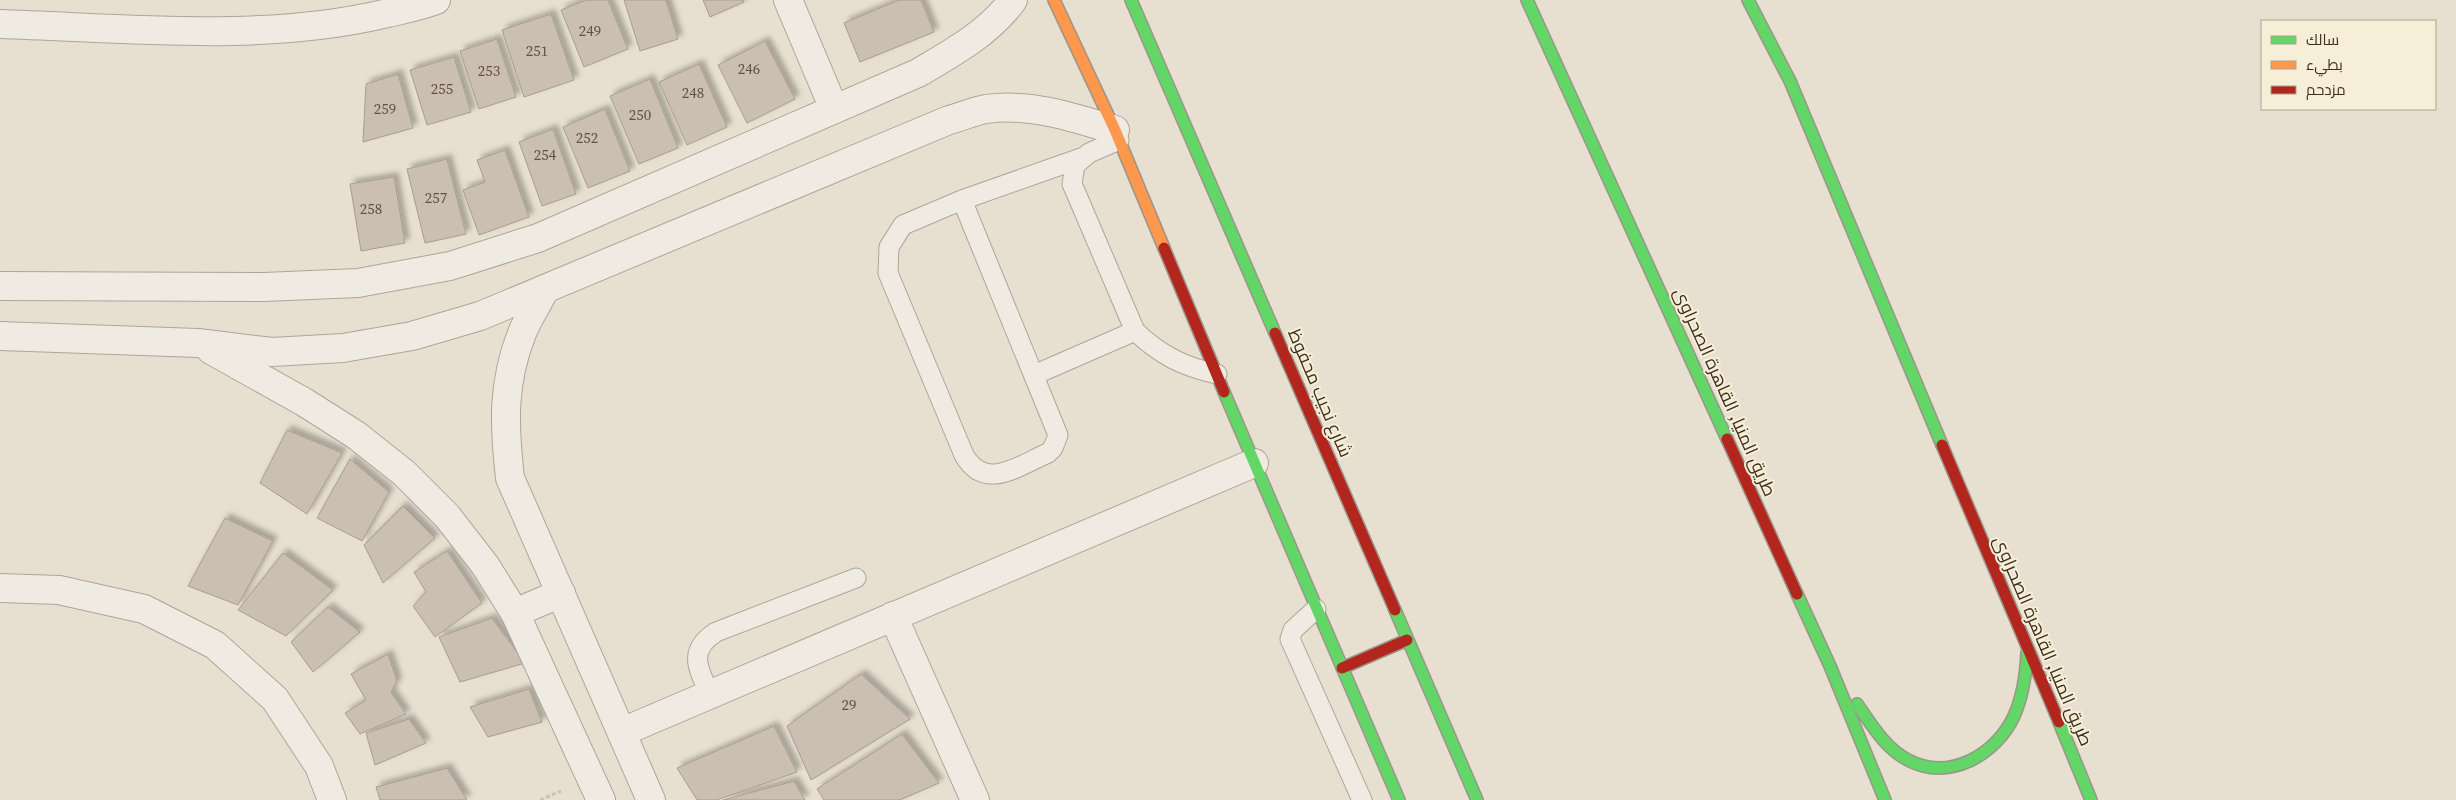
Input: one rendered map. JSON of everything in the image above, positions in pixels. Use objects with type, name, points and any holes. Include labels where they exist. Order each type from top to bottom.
[{"type":"main road","points":[[1054,0],[1117,135],[1254,463],[1399,800]]},
{"type":"main road","name":"شارع نجيب محفوظ","points":[[1131,0],[1477,800]]},
{"type":"main road","name":"طريق المنيا, القاهرة الصحراوى","points":[[1527,0],[1830,666],[1885,800]]},
{"type":"main road","name":"طريق المنيا, القاهرة الصحراوى","points":[[1748,0],[1790,81],[2091,800]]},
{"type":"main road","points":[[1342,668],[1407,640]]},
{"type":"main road","points":[[1830,666],[1886,744],[1908,761],[1935,770],[1961,766],[1985,754],[2002,735],[2014,718],[2025,682],[2027,648]]},
{"type":"street","points":[[0,24],[205,30],[282,30],[357,20],[436,0]]},
{"type":"street","points":[[788,0],[834,109]]},
{"type":"street","points":[[0,286],[264,287],[349,283],[450,266],[538,238],[918,73],[965,46],[1006,9],[1013,0]]},
{"type":"street","points":[[0,336],[198,343],[272,352],[343,348],[412,336],[472,319],[949,120],[984,109],[1021,106],[1057,113],[1117,135]]},
{"type":"street","points":[[545,289],[522,333],[511,371],[504,429],[510,478],[651,800]]},
{"type":"street","points":[[198,343],[304,402],[349,430],[404,473],[453,523],[485,565],[515,613],[601,800]]},
{"type":"street","points":[[622,732],[1254,463]]},
{"type":"street","points":[[0,588],[59,590],[144,609],[215,645],[275,699],[319,766],[332,800]]},
{"type":"street","points":[[515,613],[561,594]]},
{"type":"street","points":[[893,616],[975,800]]},
{"type":"lane","points":[[962,200],[1058,435],[1053,448],[1048,453],[998,475],[987,474],[977,470],[969,464],[964,454],[888,273],[889,247],[903,225],[962,200],[1081,158],[1117,135]]},
{"type":"lane","points":[[1081,158],[1075,165],[1072,184],[1135,331],[1152,348],[1172,360],[1194,370],[1218,374]]},
{"type":"lane","points":[[1034,375],[1135,331]]},
{"type":"lane","points":[[710,694],[698,667],[698,652],[704,640],[716,632],[856,578]]},
{"type":"lane","points":[[1316,609],[1293,630],[1290,639],[1362,800]]},
{"type":"building","points":[[586,0],[608,0],[628,49],[584,67],[561,10]]},
{"type":"building","points":[[624,0],[666,0],[678,39],[640,51]]},
{"type":"building","points":[[703,0],[743,0],[744,2],[710,17]]},
{"type":"building","points":[[899,0],[921,0],[934,32],[860,62],[844,23]]},
{"type":"building","points":[[551,14],[574,80],[524,97],[502,30]]},
{"type":"building","points":[[497,39],[516,97],[479,109],[460,51]]},
{"type":"building","points":[[765,41],[795,99],[747,123],[718,65]]},
{"type":"building","points":[[454,57],[471,112],[427,125],[410,70]]},
{"type":"building","points":[[699,64],[727,127],[687,145],[659,82]]},
{"type":"building","points":[[398,74],[413,128],[363,142],[366,84]]},
{"type":"building","points":[[650,79],[678,148],[639,164],[610,96]]},
{"type":"building","points":[[605,109],[630,171],[588,188],[563,127]]},
{"type":"building","points":[[553,129],[576,194],[542,206],[519,142]]},
{"type":"building","points":[[505,150],[529,217],[479,235],[463,190],[485,182],[477,160]]},
{"type":"building","points":[[447,159],[466,234],[425,243],[407,169]]},
{"type":"building","points":[[394,177],[405,243],[361,251],[350,184]]},
{"type":"building","points":[[287,430],[342,453],[307,514],[260,483]]},
{"type":"building","points":[[350,459],[389,492],[362,541],[317,518]]},
{"type":"building","points":[[403,506],[435,538],[383,583],[364,545]]},
{"type":"building","points":[[225,518],[273,541],[238,605],[188,586]]},
{"type":"building","points":[[447,551],[482,603],[435,637],[413,606],[426,592],[414,572]]},
{"type":"building","points":[[283,553],[333,590],[286,636],[238,610]]},
{"type":"building","points":[[328,607],[360,632],[313,672],[291,642]]},
{"type":"building","points":[[492,618],[525,663],[460,682],[439,637]]},
{"type":"building","points":[[388,654],[397,681],[391,692],[406,714],[360,734],[345,713],[366,700],[351,674]]},
{"type":"building","points":[[861,674],[910,719],[811,780],[787,726]]},
{"type":"building","points":[[529,689],[542,722],[488,737],[470,707]]},
{"type":"building","points":[[409,719],[426,743],[375,765],[366,733]]},
{"type":"building","points":[[774,726],[797,772],[717,800],[697,800],[677,768]]},
{"type":"building","points":[[902,734],[939,783],[900,800],[824,800],[817,789]]},
{"type":"building","points":[[447,768],[467,800],[380,800],[376,787]]},
{"type":"building","points":[[794,781],[805,800],[723,800]]},
{"type":"traffic: fast","points":[[1131,0],[1275,333]]},
{"type":"traffic: fast","points":[[1527,0],[1727,439]]},
{"type":"traffic: fast","points":[[1748,0],[1790,81],[1942,445]]},
{"type":"traffic: fast","points":[[1224,392],[1399,800]]},
{"type":"traffic: fast","points":[[1797,594],[1830,666],[1885,800]]},
{"type":"traffic: fast","points":[[1395,610],[1477,800]]},
{"type":"traffic: fast","points":[[1857,704],[1879,735],[1900,755],[1924,766],[1939,768],[1955,766],[1970,761],[1983,753],[2006,730],[2020,701],[2027,653]]},
{"type":"traffic: fast","points":[[2059,722],[2091,800]]},
{"type":"traffic: slow","points":[[1054,0],[1115,130],[1164,248]]},
{"type":"traffic: jam","points":[[1164,248],[1224,392]]},
{"type":"traffic: jam","points":[[1275,333],[1395,610]]},
{"type":"traffic: jam","points":[[1727,439],[1797,594]]},
{"type":"traffic: jam","points":[[1942,445],[2059,722]]},
{"type":"traffic: jam","points":[[1342,668],[1407,640]]}]
